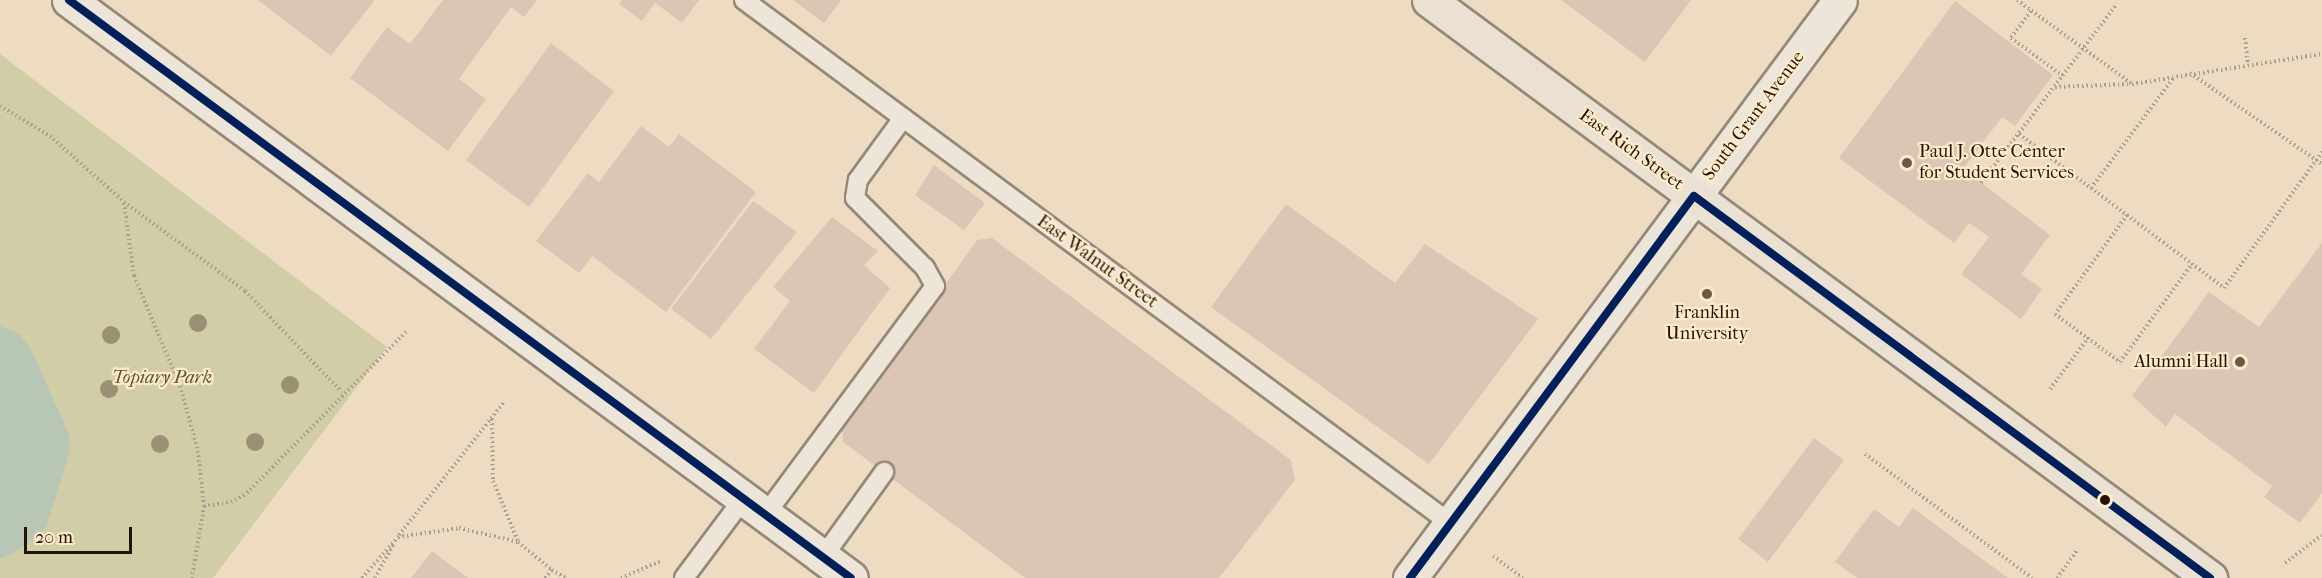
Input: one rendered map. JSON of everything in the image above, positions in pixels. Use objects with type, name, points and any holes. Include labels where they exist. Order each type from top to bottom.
[{"type":"main road","name":"East Rich Street","points":[[1429,0],[2210,578]]},
{"type":"street","points":[[69,0],[851,578]]},
{"type":"street","name":"South Grant Avenue","points":[[1410,578],[1840,0]]},
{"type":"lane","name":"East Walnut Street","points":[[744,0],[1450,523]]},
{"type":"lane","points":[[684,578],[754,507],[935,286],[925,268],[855,198],[858,180],[903,118]]},
{"type":"lane","points":[[823,557],[884,472]]},
{"type":"path","points":[[2017,0],[2132,84]]},
{"type":"path","points":[[1981,183],[2116,5]]},
{"type":"path","points":[[2031,11],[2011,38],[2063,76]]},
{"type":"path","points":[[2246,38],[2247,65]]},
{"type":"path","points":[[2055,87],[2132,84],[2190,73],[2322,54]]},
{"type":"path","points":[[2190,73],[2322,164]]},
{"type":"path","points":[[2091,188],[2174,76]]},
{"type":"path","points":[[0,106],[50,136],[124,202],[246,291],[342,392]]},
{"type":"path","points":[[2019,134],[2224,288],[2322,152]]},
{"type":"path","points":[[124,202],[134,276],[180,386],[198,451],[204,506],[192,578]]},
{"type":"path","points":[[2127,215],[2055,314],[2120,362],[2192,264]]},
{"type":"path","points":[[204,506],[231,502],[247,493],[342,392],[407,331]]},
{"type":"path","points":[[2050,389],[2088,338]]},
{"type":"path","points":[[362,578],[398,537],[504,402]]},
{"type":"path","points":[[492,417],[493,481],[518,542]]},
{"type":"path","points":[[1865,454],[2032,578]]},
{"type":"path","points":[[398,537],[459,528],[518,542],[552,570],[566,578]]},
{"type":"path","points":[[2285,563],[2322,535]]},
{"type":"path","points":[[375,578],[398,537]]},
{"type":"path","points":[[2057,578],[2078,549]]},
{"type":"path","points":[[1493,556],[1523,578]]},
{"type":"path","points":[[545,578],[552,570]]},
{"type":"green space","name":"Topiary Park","points":[[0,54],[387,347],[213,578],[0,578]]},
{"type":"shaded area","points":[[0,326],[20,334],[32,352],[69,434],[70,451],[46,528],[19,550],[0,559]]},
{"type":"building","points":[[258,0],[373,0],[374,1],[331,56]]},
{"type":"building","points":[[443,0],[537,0],[524,17],[511,7],[459,79],[486,99],[448,151],[350,78],[387,27],[410,44]]},
{"type":"building","points":[[622,0],[699,0],[682,23],[655,3],[642,21],[619,4]]},
{"type":"building","points":[[793,0],[841,0],[824,23]]},
{"type":"building","points":[[1561,0],[1691,0],[1645,62]]},
{"type":"building","name":"Paul J. Otte Center for Student Services","points":[[1955,1],[2053,75],[2015,126],[2002,117],[1963,169],[2050,235],[2021,274],[2042,289],[2021,319],[1961,274],[1989,237],[1969,223],[1954,243],[1839,158]]},
{"type":"building","points":[[551,43],[614,91],[529,207],[466,160]]},
{"type":"building","points":[[641,126],[669,147],[679,134],[756,192],[666,312],[592,256],[579,273],[536,241],[588,173],[599,182]]},
{"type":"building","points":[[934,165],[985,203],[964,230],[915,195]]},
{"type":"building","points":[[753,201],[797,232],[711,339],[671,309]]},
{"type":"building","points":[[1286,204],[1395,283],[1425,244],[1538,319],[1429,464],[1211,307]]},
{"type":"building","points":[[832,217],[878,251],[864,265],[890,288],[814,393],[754,349],[790,301],[773,287]]},
{"type":"building","points":[[992,238],[1291,460],[1295,480],[1219,578],[1025,578],[843,442],[842,429],[977,240]]},
{"type":"building","name":"Alumni Hall","points":[[2322,243],[2322,493],[2300,523],[2264,497],[2272,486],[2175,414],[2166,427],[2132,396],[2209,292],[2259,327]]},
{"type":"building","points":[[1814,438],[1844,460],[1768,562],[1738,539]]},
{"type":"building","points":[[1913,508],[2008,578],[1857,578],[1835,562],[1874,509],[1899,527]]},
{"type":"building","points":[[432,551],[468,578],[411,578]]},
{"type":"transit line","points":[[69,0],[851,578]]},
{"type":"transit line","points":[[1410,578],[1694,196],[2210,578]]},
{"type":"place","name":"Paul J. Otte Center for Student Services","points":[[1907,163]]},
{"type":"place","name":"Franklin University","points":[[1707,294]]},
{"type":"place","name":"Alumni Hall","points":[[2240,362]]}]
